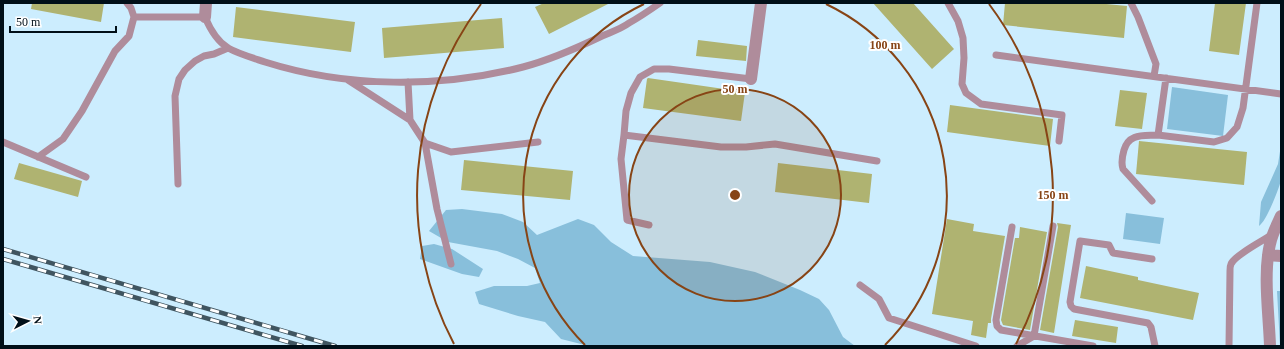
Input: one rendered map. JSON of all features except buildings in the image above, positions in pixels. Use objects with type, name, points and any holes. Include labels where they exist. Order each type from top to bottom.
[{"type":"street","points":[[205,17],[206,3]]},
{"type":"street","points":[[751,79],[761,3]]},
{"type":"street","points":[[1270,346],[1268,255],[1273,234],[1281,216]]},
{"type":"street","points":[[1268,255],[1281,256]]},
{"type":"lane","points":[[38,157],[63,139],[82,111],[115,51],[129,36],[134,17],[131,8],[127,3]]},
{"type":"lane","points":[[134,17],[205,17],[214,34],[228,48],[280,67],[346,79],[408,82],[451,80],[524,67],[577,48],[628,24],[660,3]]},
{"type":"lane","points":[[948,3],[962,31],[964,58],[962,84],[966,94],[981,104],[1062,115],[1059,140]]},
{"type":"lane","points":[[1131,3],[1156,64],[1154,76]]},
{"type":"lane","points":[[1152,201],[1123,169],[1122,160],[1126,144],[1132,138],[1137,136],[1158,135],[1214,142],[1227,138],[1238,127],[1246,89],[1257,3]]},
{"type":"lane","points":[[178,184],[176,96],[179,79],[185,70],[195,61],[204,56],[214,54],[228,48]]},
{"type":"lane","points":[[996,55],[1281,94]]},
{"type":"lane","points":[[649,225],[627,220],[621,159],[626,111],[631,93],[640,77],[654,69],[669,69],[751,79]]},
{"type":"lane","points":[[1158,135],[1166,78]]},
{"type":"lane","points":[[346,79],[410,120],[425,143],[437,209],[451,264]]},
{"type":"lane","points":[[408,82],[410,120]]},
{"type":"lane","points":[[624,135],[721,147],[746,147],[775,144],[877,161]]},
{"type":"lane","points":[[3,142],[86,177]]},
{"type":"lane","points":[[425,143],[451,152],[538,142]]},
{"type":"lane","points":[[1017,346],[1034,336],[1053,226]]},
{"type":"lane","points":[[1012,227],[996,320],[997,326],[1001,330],[1093,346]]},
{"type":"lane","points":[[1229,346],[1231,264],[1234,260],[1255,245],[1273,234]]},
{"type":"lane","points":[[1152,259],[1113,253],[1109,245],[1080,241],[1070,302],[1074,309],[1148,323],[1151,327],[1155,346]]},
{"type":"lane","points":[[860,285],[879,299],[889,318],[976,346]]},
{"type":"shaded area","points":[[1172,87],[1228,95],[1223,136],[1167,129]]},
{"type":"shaded area","points":[[1281,145],[1281,180],[1269,212],[1259,226],[1261,202],[1278,164]]},
{"type":"shaded area","points":[[462,209],[502,214],[523,222],[537,235],[578,219],[594,225],[611,242],[633,256],[710,262],[755,272],[819,299],[829,310],[843,337],[855,346],[589,346],[561,339],[545,322],[518,316],[479,304],[475,292],[494,286],[527,286],[540,283],[535,268],[518,259],[497,251],[448,242],[429,231],[446,210]]},
{"type":"shaded area","points":[[1126,213],[1164,218],[1160,244],[1123,239]]},
{"type":"shaded area","points":[[434,244],[452,249],[483,269],[479,277],[462,274],[420,259],[422,246]]},
{"type":"shaded area","points":[[1277,291],[1281,291],[1281,346],[1280,346]]},
{"type":"railway","points":[[3,249],[335,346]]},
{"type":"railway","points":[[3,259],[302,346]]}]
